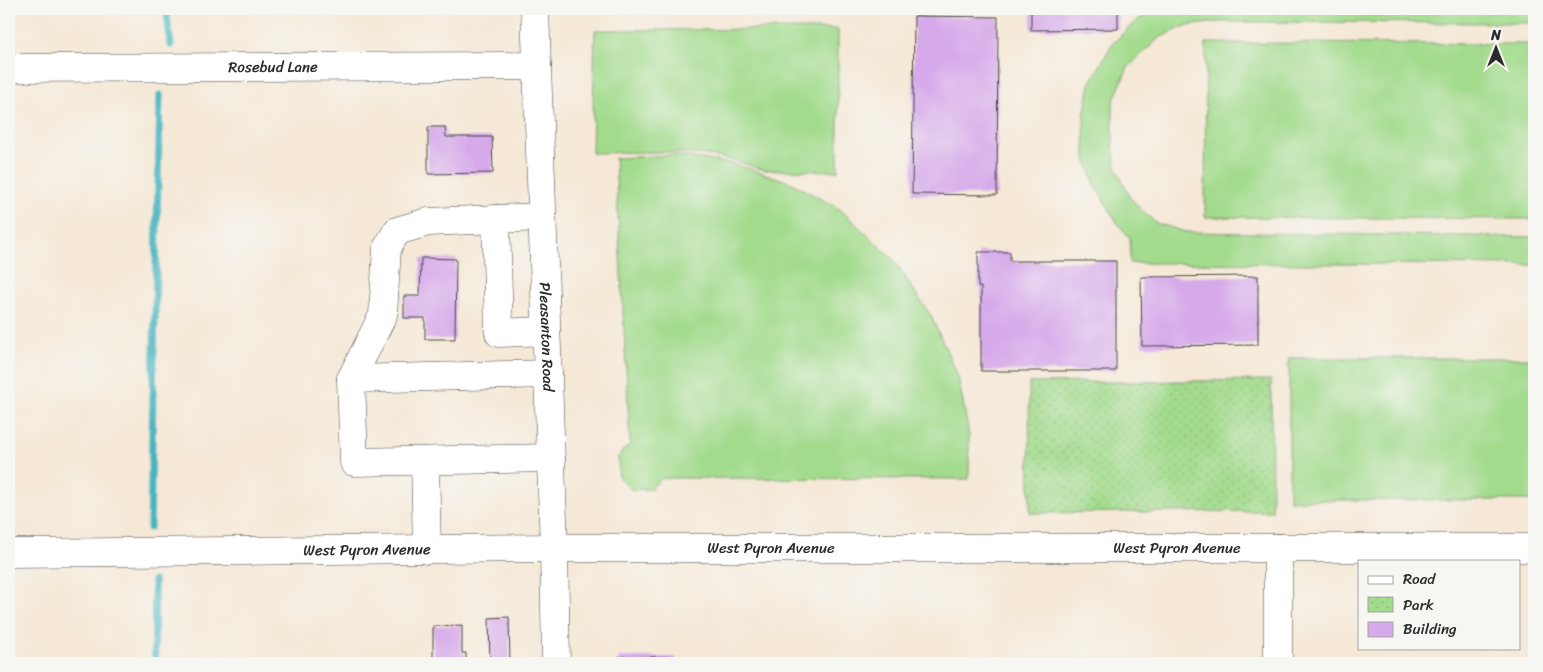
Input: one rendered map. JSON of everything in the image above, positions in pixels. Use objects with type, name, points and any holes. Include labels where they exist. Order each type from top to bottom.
[{"type":"street","name":"Pleasanton Road","points":[[534,9],[554,548],[556,663]]},
{"type":"street","name":"Rosebud Lane","points":[[9,68],[537,66]]},
{"type":"street","points":[[542,216],[428,222],[397,231],[387,248],[383,315],[351,379],[354,462],[550,458]]},
{"type":"street","points":[[496,219],[499,334],[546,332]]},
{"type":"street","points":[[351,379],[548,374]]},
{"type":"street","points":[[425,461],[427,550]]},
{"type":"street","name":"West Pyron Avenue","points":[[9,553],[554,548],[1534,548]]},
{"type":"street","points":[[1278,548],[1278,663]]},
{"type":"green space","points":[[1160,9],[1534,9],[1534,23],[1219,22],[1185,26],[1159,38],[1128,67],[1113,102],[1113,144],[1116,168],[1130,197],[1156,223],[1186,232],[1534,237],[1534,265],[1130,263],[1130,238],[1118,224],[1095,185],[1085,156],[1084,116],[1090,84],[1112,44],[1137,20]]},
{"type":"green space","points":[[838,29],[838,171],[764,170],[737,161],[706,155],[666,152],[592,153],[595,30]]},
{"type":"green space","points":[[1206,43],[1534,44],[1534,219],[1205,217]]},
{"type":"green space","points":[[674,155],[735,164],[790,182],[840,209],[893,259],[931,316],[958,376],[969,435],[969,479],[662,478],[650,489],[632,490],[619,478],[618,457],[630,444],[615,158]]},
{"type":"green space","points":[[1289,358],[1534,358],[1534,500],[1289,500]]},
{"type":"green space","points":[[1271,380],[1272,511],[1030,513],[1029,383]]},
{"type":"building","points":[[1031,9],[1118,9],[1118,29],[1031,30]]},
{"type":"building","points":[[914,16],[998,17],[997,195],[912,194]]},
{"type":"building","points":[[428,127],[445,127],[446,137],[492,137],[493,173],[428,174]]},
{"type":"building","points":[[978,252],[1010,252],[1010,261],[1116,261],[1116,371],[981,371],[981,287],[978,287]]},
{"type":"building","points":[[421,258],[456,259],[455,339],[425,339],[425,318],[404,318],[404,296],[420,296]]},
{"type":"building","points":[[1258,276],[1258,345],[1142,346],[1141,277]]},
{"type":"building","points":[[509,617],[510,663],[490,663],[489,618]]},
{"type":"building","points":[[462,625],[462,653],[466,653],[466,663],[433,663],[433,626]]},
{"type":"building","points":[[618,657],[676,657],[676,663],[618,663]]},
{"type":"waterway","points":[[166,9],[171,45]]},
{"type":"waterway","points":[[150,528],[160,95]]},
{"type":"waterway","points":[[154,581],[155,663]]}]
